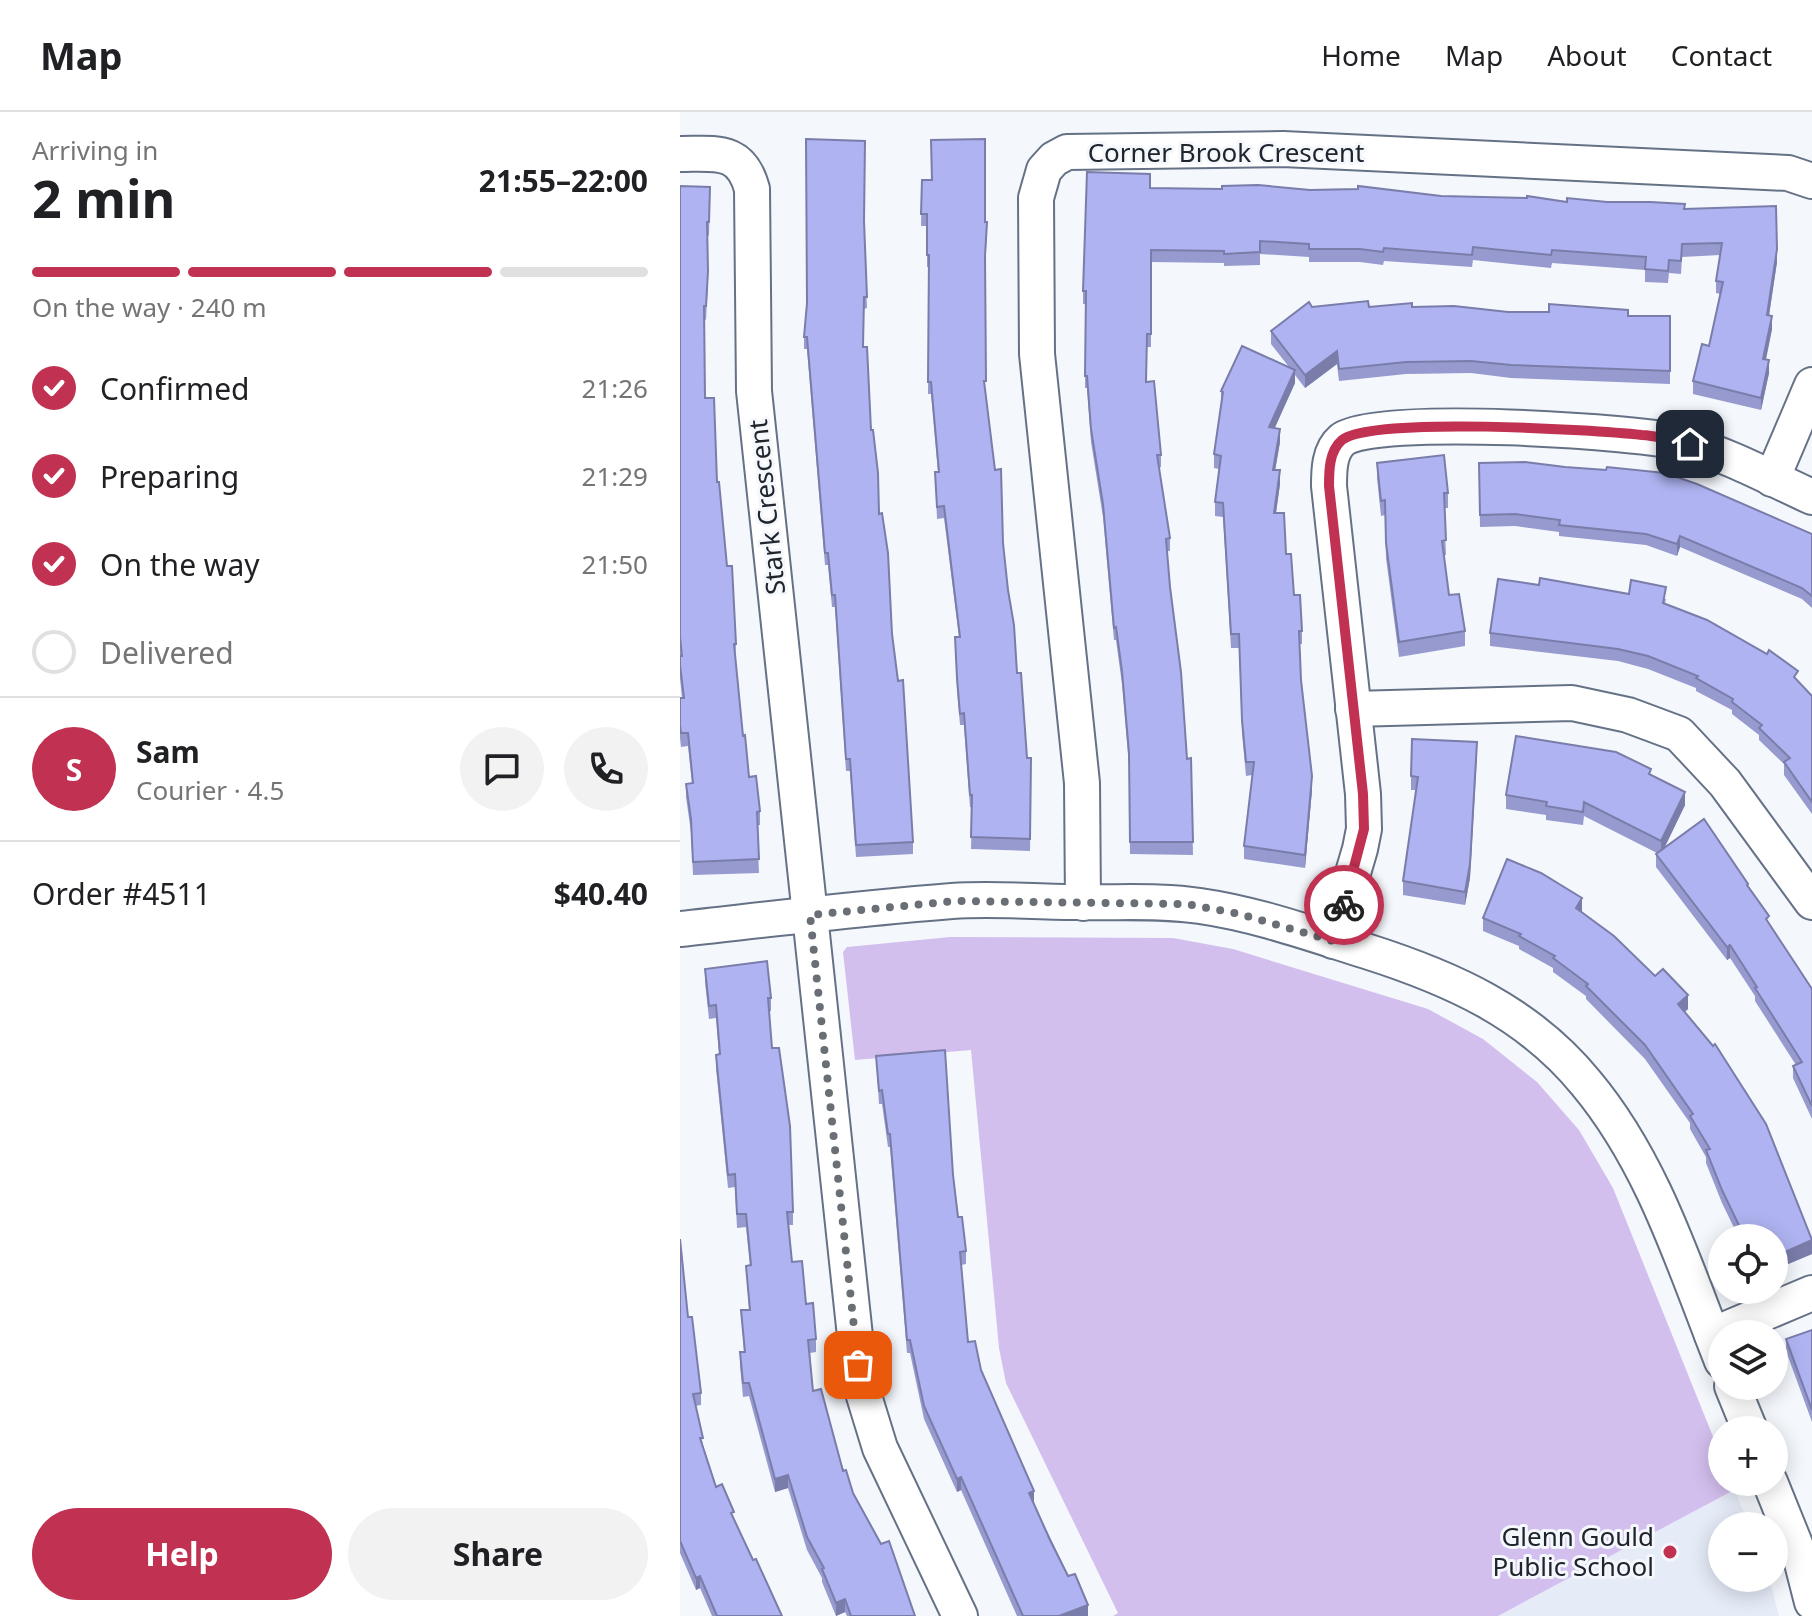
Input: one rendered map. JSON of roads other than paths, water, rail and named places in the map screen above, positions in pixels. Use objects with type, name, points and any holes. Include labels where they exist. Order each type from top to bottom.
[{"type":"street","name":"Corner Brook Crescent","points":[[1083,903],[1082,783],[1037,354],[1036,198],[1044,170],[1054,159],[1067,152],[1283,149],[1788,173],[1812,181]]},
{"type":"street","name":"Stark Crescent","points":[[680,154],[723,155],[738,161],[748,172],[752,189],[754,391],[810,915]]},
{"type":"street","points":[[1772,479],[1812,385]]},
{"type":"street","points":[[1333,941],[1364,829],[1361,759],[1329,486],[1333,454],[1342,440],[1358,433],[1430,425],[1642,435],[1690,444],[1812,497]]},
{"type":"street","points":[[1353,709],[1572,703],[1628,715],[1679,734],[1725,783],[1812,902]]},
{"type":"street","points":[[680,929],[956,901],[1199,905],[1333,941],[1458,984],[1516,1019],[1566,1060],[1611,1114],[1647,1174],[1708,1326]]},
{"type":"street","points":[[810,915],[860,1383],[880,1448],[960,1616]]},
{"type":"street","points":[[1765,1320],[1812,1293]]},
{"type":"street","points":[[1776,1496],[1801,1559],[1812,1602]]},
{"type":"place","name":"Glenn Gould Public School","points":[[1670,1552]]}]
